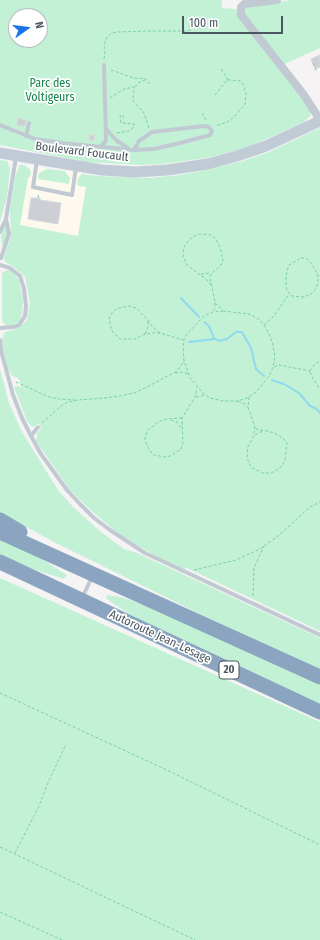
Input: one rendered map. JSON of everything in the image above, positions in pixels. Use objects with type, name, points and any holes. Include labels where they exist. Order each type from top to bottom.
[{"type":"highway","points":[[0,520],[94,574]]},
{"type":"highway","points":[[0,532],[320,677]]},
{"type":"highway","name":"Autoroute Jean-Lesage","points":[[0,562],[320,712]]},
{"type":"highway","points":[[0,573],[81,600]]},
{"type":"street","name":"Boulevard Foucault","points":[[0,153],[76,167],[102,170],[130,172],[156,171],[191,167],[223,160],[252,151],[290,136],[320,121],[304,95],[241,15],[241,7],[244,4],[277,0]]},
{"type":"lane","points":[[100,147],[105,142],[106,128],[104,66]]},
{"type":"lane","points":[[26,136],[29,122]]},
{"type":"lane","points":[[0,125],[35,139],[132,150],[154,150],[208,136],[212,133],[210,128],[204,126],[151,132],[139,141],[132,150]]},
{"type":"lane","points":[[106,128],[111,135],[132,150]]},
{"type":"lane","points":[[0,232],[6,219],[16,156]]},
{"type":"lane","points":[[37,160],[33,187],[72,195],[76,167]]},
{"type":"lane","points":[[0,328],[19,325],[25,316],[26,306],[24,289],[20,276],[10,268],[0,267],[1,258],[9,234],[6,219]]},
{"type":"lane","points":[[0,250],[1,258]]},
{"type":"lane","points":[[0,340],[8,378],[22,418],[31,436],[41,454],[67,490],[94,518],[128,542],[184,572],[320,635]]},
{"type":"lane","points":[[31,436],[38,427]]},
{"type":"lane","points":[[81,600],[94,574]]},
{"type":"path","points":[[150,84],[146,79],[134,78],[104,66],[104,49],[107,37],[112,34],[152,31],[187,31],[191,30],[190,26]]},
{"type":"path","points":[[313,63],[316,71]]},
{"type":"path","points":[[221,69],[228,80]]},
{"type":"path","points":[[146,79],[138,83],[134,88],[134,101],[144,113],[151,132]]},
{"type":"path","points":[[214,95],[227,80],[236,80],[243,84],[246,94],[246,100],[242,109],[229,121],[214,126]]},
{"type":"path","points":[[104,101],[124,89],[134,88]]},
{"type":"path","points":[[111,135],[134,127],[134,124],[121,123],[120,116],[123,115],[123,118]]},
{"type":"path","points":[[211,285],[208,280],[187,265],[185,261],[183,251],[184,247],[189,240],[200,234],[211,235],[215,238],[223,260],[221,265],[212,273],[210,277],[215,302],[215,308],[211,313]]},
{"type":"path","points":[[301,258],[306,258],[311,263],[318,275],[318,283],[315,290],[310,295],[303,297],[292,296],[289,293],[286,291],[286,274],[289,265],[301,258]]},
{"type":"path","points":[[199,274],[212,273]]},
{"type":"path","points":[[264,325],[273,317],[289,293]]},
{"type":"path","points":[[215,302],[223,311]]},
{"type":"path","points":[[160,333],[145,334],[135,339],[120,339],[112,332],[109,319],[111,314],[116,309],[129,306],[136,308],[148,320],[154,329],[160,333],[184,340]]},
{"type":"path","points":[[195,397],[207,396],[223,400],[238,400],[249,397],[265,382],[273,367],[275,357],[273,345],[264,325],[249,314],[223,311],[211,313],[204,316],[186,334],[184,340],[184,360],[189,374],[197,387],[207,396]]},
{"type":"path","points":[[145,334],[148,327],[148,320]]},
{"type":"path","points":[[8,378],[49,397],[63,400],[104,398],[134,393],[174,373],[182,365],[184,360]]},
{"type":"path","points":[[310,371],[315,364],[320,361]]},
{"type":"path","points":[[273,367],[279,365],[310,371]]},
{"type":"path","points":[[310,371],[313,379],[320,389]]},
{"type":"path","points":[[174,373],[181,372],[189,374]]},
{"type":"path","points":[[182,418],[158,422],[147,431],[145,438],[149,450],[154,454],[165,457],[176,453],[181,448],[183,443],[182,418],[195,397],[197,387]]},
{"type":"path","points":[[249,397],[248,407],[255,428],[254,436],[248,446],[249,464],[252,468],[263,473],[271,473],[282,466],[285,460],[287,443],[283,438],[276,434],[255,428]]},
{"type":"path","points":[[38,427],[61,406],[68,402],[78,400]]},
{"type":"path","points":[[238,400],[248,407]]},
{"type":"path","points":[[171,420],[177,422],[182,429]]},
{"type":"path","points":[[254,436],[264,431]]},
{"type":"path","points":[[184,572],[236,560],[265,545],[278,536],[310,507],[320,502]]},
{"type":"path","points":[[254,605],[252,589],[254,568],[265,545]]},
{"type":"path","points":[[0,693],[169,771],[320,845]]},
{"type":"path","points":[[14,854],[39,806],[66,744]]},
{"type":"path","points":[[0,847],[195,940]]},
{"type":"path","points":[[0,912],[62,940]]},
{"type":"shaded area","points":[[24,165],[90,175],[86,187],[78,236],[20,225],[28,177]]},
{"type":"green space","name":"Parc des Voltigeurs","points":[[0,0],[222,0],[222,8],[236,9],[238,15],[307,103],[311,113],[303,123],[255,144],[207,158],[140,165],[87,162],[0,145]]},
{"type":"green space","points":[[292,0],[320,0],[320,48],[282,65],[244,17],[244,7]]},
{"type":"green space","points":[[320,128],[320,631],[187,568],[183,569],[152,554],[119,534],[95,514],[70,490],[36,441],[37,433],[41,428],[39,423],[33,427],[27,421],[14,387],[22,387],[19,379],[11,375],[7,366],[2,340],[4,333],[14,330],[27,320],[30,303],[25,277],[14,267],[5,262],[4,257],[11,236],[10,210],[15,177],[20,165],[24,165],[29,168],[31,172],[30,177],[28,178],[20,225],[78,236],[86,187],[79,186],[77,184],[78,178],[82,174],[148,178],[207,170],[243,161],[269,152]]},
{"type":"green space","points":[[0,160],[7,161],[10,169],[7,197],[0,222]]},
{"type":"green space","points":[[47,169],[65,171],[70,178],[69,184],[38,179],[39,173]]},
{"type":"green space","points":[[5,225],[8,232],[5,243],[2,246],[1,235]]},
{"type":"green space","points":[[9,270],[14,273],[19,280],[23,300],[20,321],[14,325],[7,326],[3,323],[2,316],[2,273]]},
{"type":"green space","points":[[0,369],[9,403],[22,432],[58,490],[74,508],[101,532],[124,549],[137,553],[320,638],[320,669],[206,617],[56,543],[0,513]]},
{"type":"green space","points":[[0,539],[40,558],[67,575],[64,579],[26,567],[0,555]]},
{"type":"green space","points":[[0,578],[320,722],[320,940],[0,940]]},
{"type":"green space","points":[[107,595],[121,597],[147,606],[320,684],[320,706],[142,622],[111,602],[106,598]]},
{"type":"building","points":[[320,55],[320,67],[315,69],[311,59]]},
{"type":"building","points":[[18,118],[26,120],[25,126],[17,125]]},
{"type":"building","points":[[89,135],[94,135],[94,140],[89,140]]},
{"type":"building","points":[[31,198],[40,198],[40,200],[61,203],[58,224],[28,219]]},
{"type":"waterway","points":[[181,298],[199,317]]},
{"type":"waterway","points":[[204,322],[209,326],[214,338],[219,341],[227,339],[236,332],[242,332],[251,348],[256,369],[264,376]]},
{"type":"waterway","points":[[189,342],[215,339]]},
{"type":"waterway","points":[[272,380],[284,384],[299,393],[310,406],[317,409],[320,413]]}]
